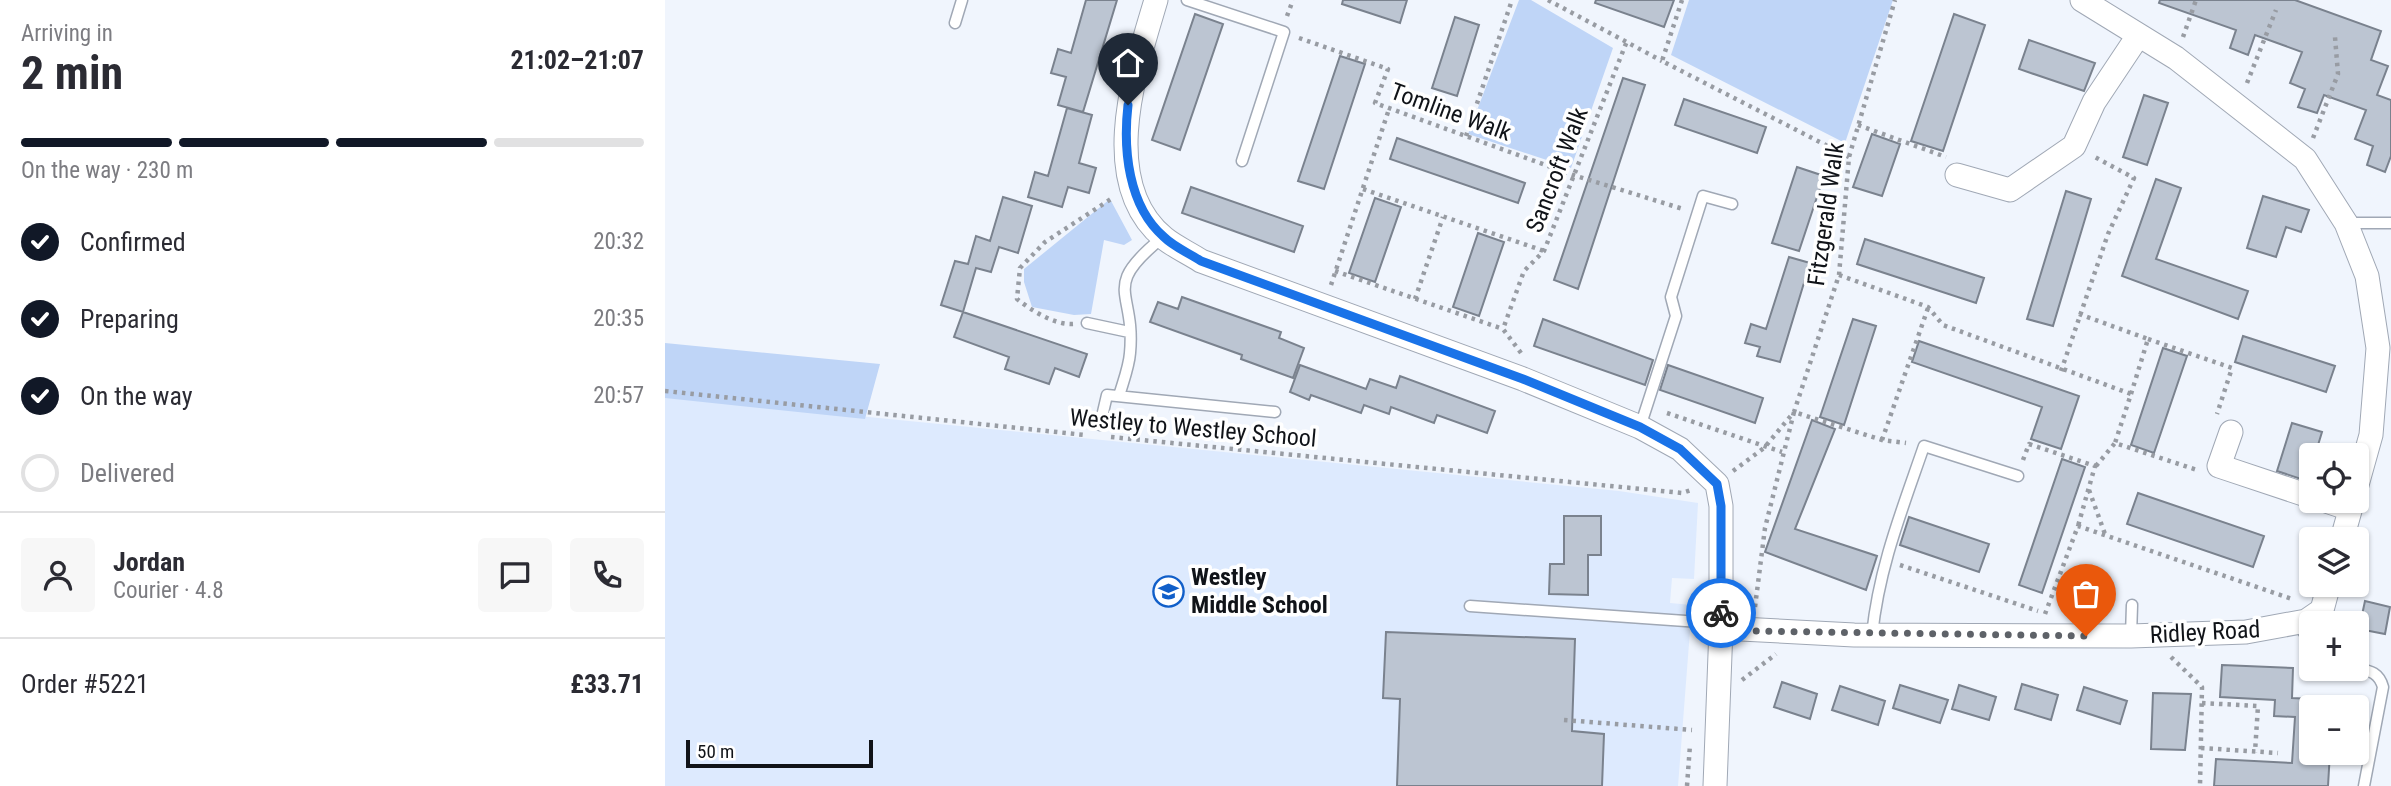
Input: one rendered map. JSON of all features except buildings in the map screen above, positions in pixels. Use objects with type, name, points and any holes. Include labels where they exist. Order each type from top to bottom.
[{"type":"street","points":[[1156,0],[1129,90],[1126,120],[1133,186],[1142,209],[1163,237],[1201,261],[1523,379],[1640,427],[1680,449],[1717,484],[1721,506],[1721,628],[1715,786]]},
{"type":"street","points":[[2082,0],[2176,58],[2239,104],[2305,159],[2346,223],[2367,276],[2378,348],[2369,443]]},
{"type":"street","points":[[1957,175],[2010,190],[2074,146],[2094,102],[2139,36]]},
{"type":"street","points":[[2231,432],[2219,466],[2299,493]]},
{"type":"street","points":[[2322,610],[2326,597]]},
{"type":"street","name":"Ridley Road","points":[[1721,628],[1873,635],[2043,624],[2131,636],[2246,632],[2299,625]]},
{"type":"lane","points":[[955,23],[962,0]]},
{"type":"lane","points":[[1187,0],[1284,32],[1242,162]]},
{"type":"lane","points":[[1640,427],[1676,316],[1671,297],[1703,196],[1732,204]]},
{"type":"lane","points":[[2346,223],[2391,223]]},
{"type":"lane","points":[[1119,396],[1130,353],[1123,285],[1140,255],[1163,237]]},
{"type":"lane","points":[[1087,323],[1129,332]]},
{"type":"lane","points":[[1098,430],[1107,396],[1275,412]]},
{"type":"lane","points":[[1873,635],[1877,589],[1884,560],[1924,446],[2018,476]]},
{"type":"lane","points":[[2131,636],[2132,605]]},
{"type":"lane","points":[[1470,606],[1700,622],[1721,628]]},
{"type":"lane","points":[[2364,786],[2383,687],[2381,678],[2369,670]]},
{"type":"path","points":[[1466,136],[1512,0]]},
{"type":"path","points":[[1548,0],[1849,157]]},
{"type":"path","points":[[1662,61],[1682,0]]},
{"type":"path","name":"Fitzgerald Walk","points":[[1717,484],[1764,448],[1794,412],[1839,275],[1849,157],[1895,0]]},
{"type":"path","points":[[2176,58],[2196,0]]},
{"type":"path","points":[[2239,104],[2277,10]]},
{"type":"path","name":"Tomline Walk","points":[[1284,32],[1388,69],[1375,103],[1573,175],[1697,214]]},
{"type":"path","points":[[2305,159],[2338,74],[2335,37]]},
{"type":"path","name":"Sancroft Walk","points":[[1503,329],[1524,271],[1544,251],[1627,41]]},
{"type":"path","points":[[1324,306],[1389,109]]},
{"type":"path","points":[[1858,125],[1946,157],[1957,175]]},
{"type":"path","points":[[2061,371],[2108,234],[2134,178],[2074,146]]},
{"type":"path","points":[[1087,323],[1066,324],[1029,309],[1017,299],[1020,268],[1045,242],[1133,186]]},
{"type":"path","points":[[1363,190],[1544,251]]},
{"type":"path","points":[[1415,299],[1443,217]]},
{"type":"path","points":[[1335,271],[1503,329],[1528,363],[1523,379]]},
{"type":"path","points":[[1839,275],[1928,307],[1943,325],[2061,371],[2131,394]]},
{"type":"path","points":[[1882,440],[1928,307]]},
{"type":"path","points":[[2079,314],[2232,368],[2214,424],[2231,432]]},
{"type":"path","points":[[1884,560],[2043,624],[2078,526],[2095,466],[2115,443],[2148,339]]},
{"type":"path","name":"Westley to Westley School","points":[[665,391],[1098,430]]},
{"type":"path","points":[[1751,631],[1765,528],[1794,412],[1882,440],[1924,446]]},
{"type":"path","name":"Westley to Westley School","points":[[1109,437],[1682,493],[1717,484]]},
{"type":"path","points":[[2115,443],[2195,470],[2219,466]]},
{"type":"path","points":[[2018,476],[2029,444],[2095,466]]},
{"type":"path","points":[[2088,489],[2105,535]]},
{"type":"path","points":[[2078,526],[2322,610]]},
{"type":"path","points":[[1741,692],[1742,679],[1777,653]]},
{"type":"path","points":[[2180,655],[2168,654],[2202,687],[2200,786]]},
{"type":"path","points":[[2202,702],[2258,706],[2255,752]]},
{"type":"path","points":[[1564,720],[1692,730]]},
{"type":"path","points":[[2201,748],[2278,753]]},
{"type":"shaded area","points":[[1519,0],[1531,0],[1613,48],[1571,168],[1468,134]]},
{"type":"shaded area","points":[[1689,0],[1893,0],[1845,143],[1671,55]]},
{"type":"shaded area","points":[[1110,199],[1132,240],[1124,245],[1104,240],[1091,314],[1074,315],[1032,307],[1024,282],[1024,269]]},
{"type":"shaded area","points":[[665,343],[880,364],[865,419],[665,398]]},
{"type":"shaded area","name":"Westley Middle School","points":[[665,397],[1619,491],[1698,503],[1694,579],[1672,578],[1670,603],[1692,605],[1678,786],[665,786]]},
{"type":"way so far","points":[[1721,613],[1721,628],[1751,631],[1854,635],[2086,636]]},
{"type":"place","name":"Westley Middle School","points":[[1168,591]]},
{"type":"route","points":[[1128,105],[1128,158],[1133,186],[1142,209],[1163,237],[1201,261],[1523,379],[1640,427],[1680,449],[1717,484],[1721,506],[1721,613]]}]
